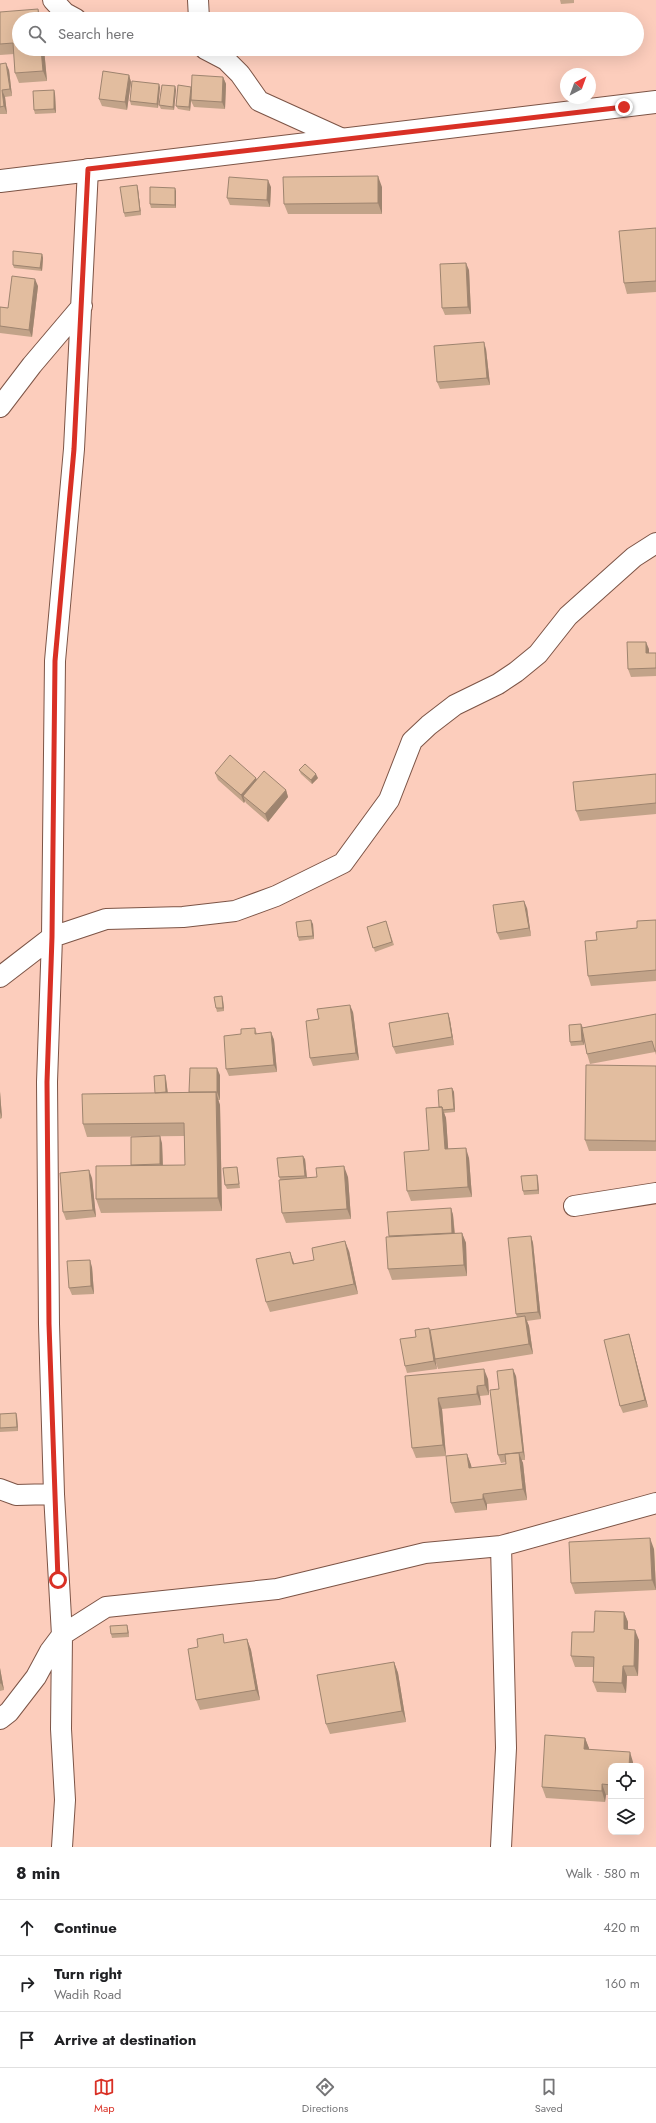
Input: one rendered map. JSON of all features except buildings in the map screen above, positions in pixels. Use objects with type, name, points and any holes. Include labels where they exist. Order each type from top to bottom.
[{"type":"street","points":[[53,0],[63,12]]},
{"type":"street","points":[[198,0],[199,12]]},
{"type":"street","points":[[218,56],[226,60],[240,74],[259,101],[345,140]]},
{"type":"street","points":[[0,181],[88,169],[345,140],[656,102]]},
{"type":"street","points":[[62,1847],[65,1800],[61,1729],[62,1635],[54,1494],[49,1324],[47,1082],[52,937],[55,661],[74,449],[88,169]]},
{"type":"street","points":[[0,407],[32,365],[82,306]]},
{"type":"street","points":[[0,977],[52,937],[106,919],[183,917],[235,910],[276,896],[343,863],[389,800],[412,741],[429,725],[455,705],[498,684],[516,672],[538,654],[568,616],[634,557],[656,544]]},
{"type":"street","points":[[574,1206],[656,1193]]},
{"type":"street","points":[[0,1489],[16,1495],[54,1494]]},
{"type":"street","points":[[0,1720],[32,1682],[50,1651],[62,1635],[106,1607],[277,1589],[425,1553],[501,1546],[656,1504]]},
{"type":"street","points":[[501,1546],[506,1748],[501,1847]]},
{"type":"route","points":[[58,1580],[49,1324],[47,1082],[52,937],[55,661],[74,449],[87,216],[88,169],[624,107]]}]
